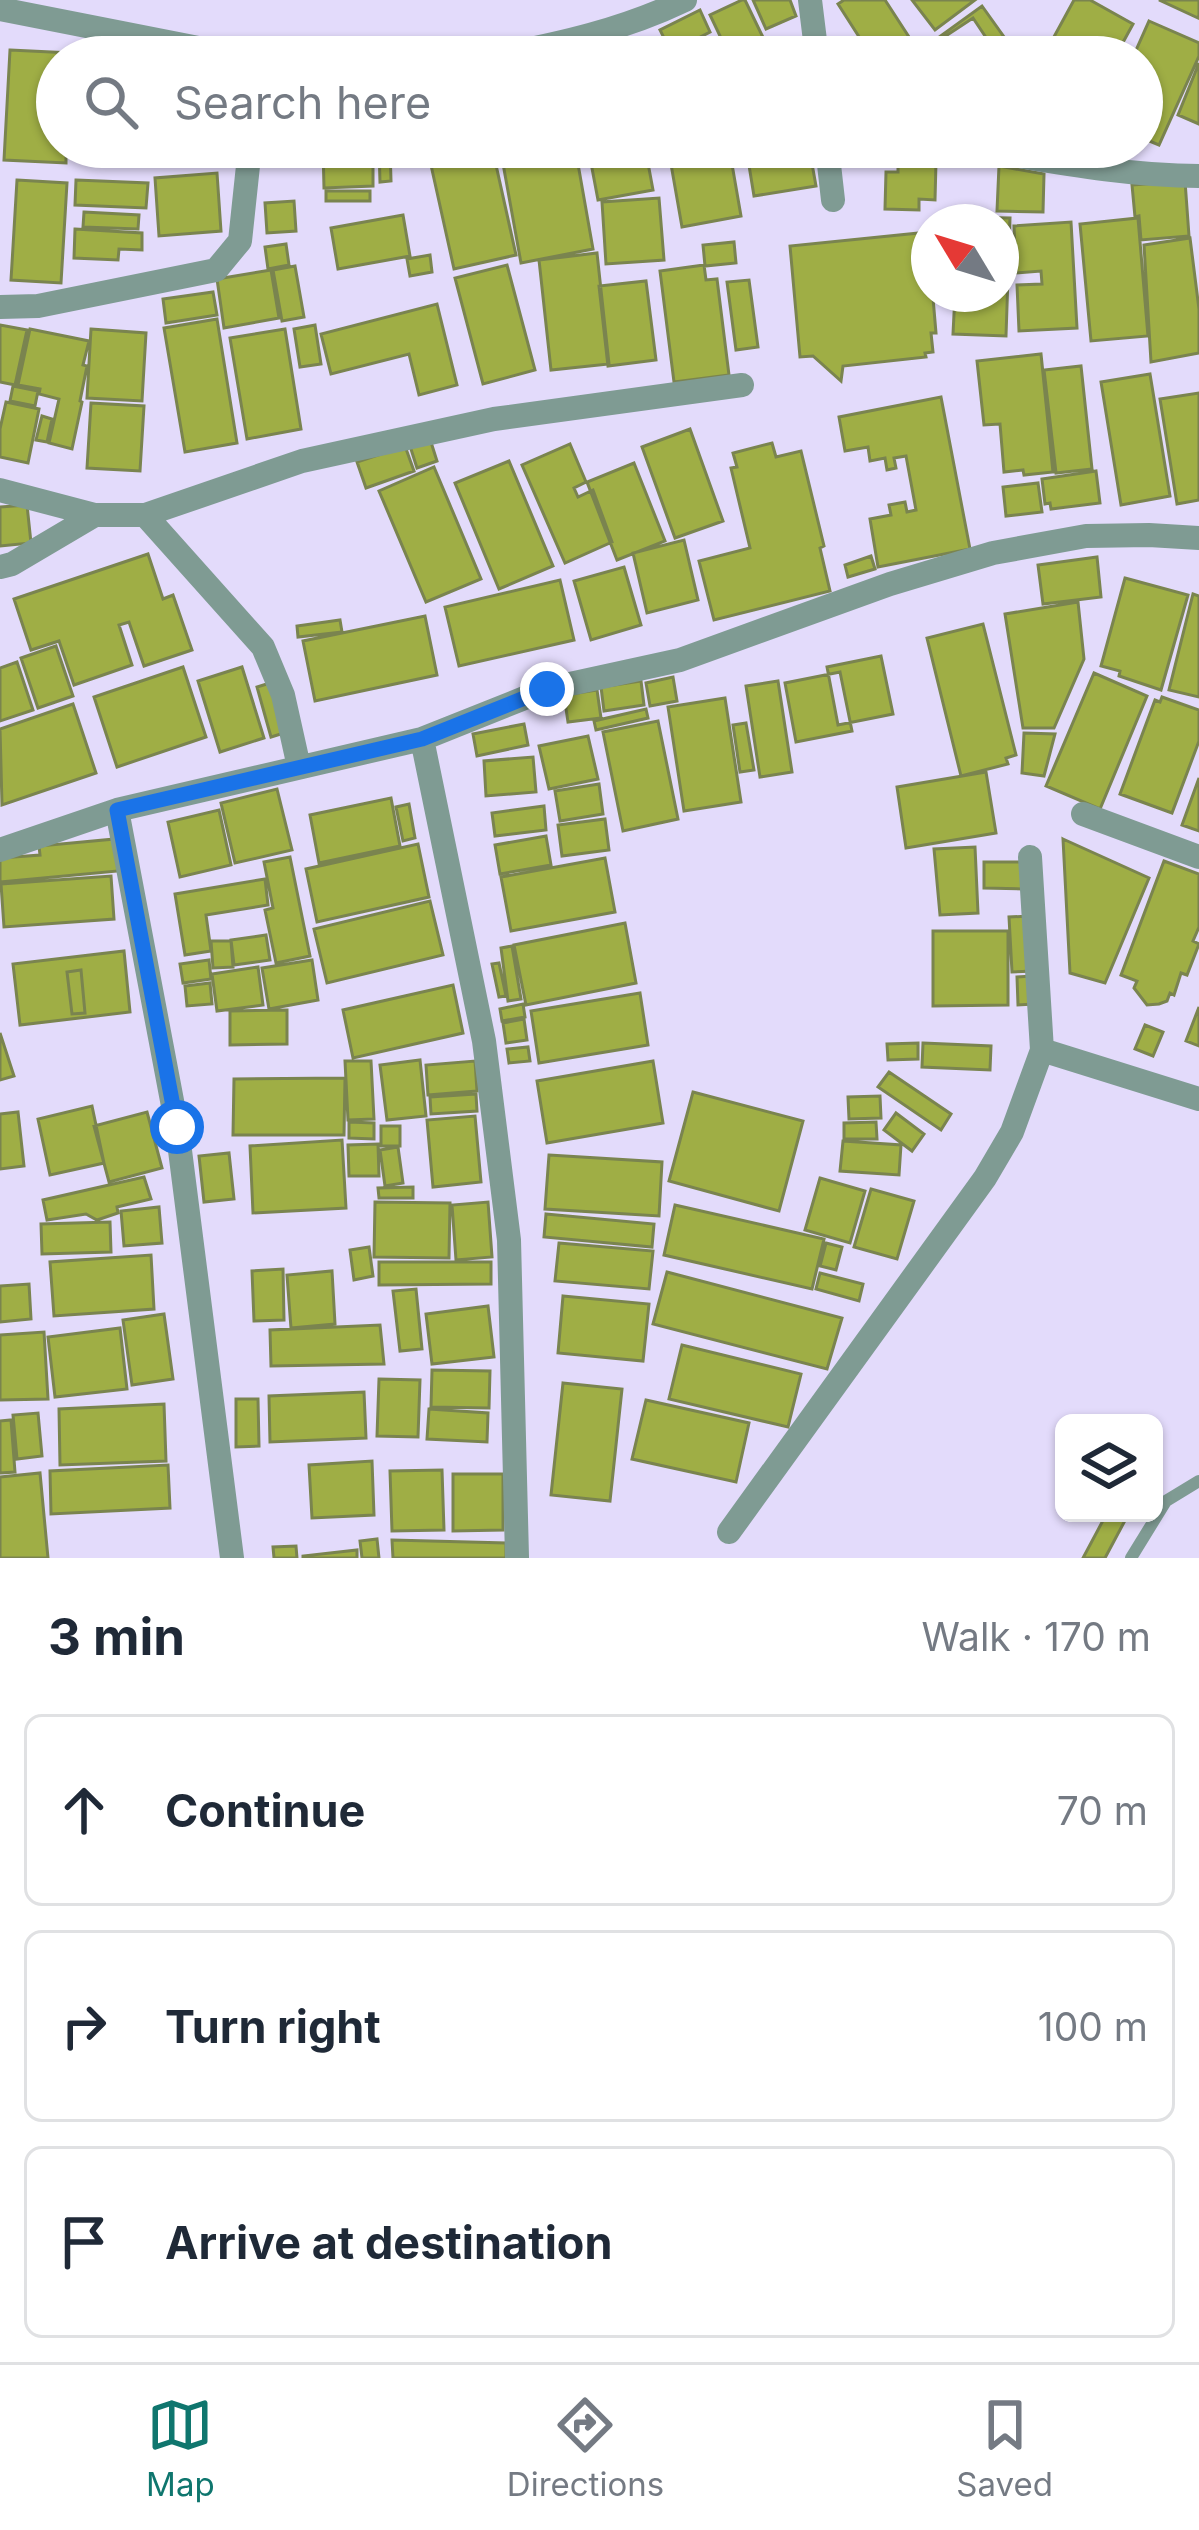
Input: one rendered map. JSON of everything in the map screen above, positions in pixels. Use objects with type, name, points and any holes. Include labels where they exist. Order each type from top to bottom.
[{"type":"street","points":[[588,36],[685,0]]},
{"type":"street","points":[[811,0],[815,36]]},
{"type":"street","points":[[0,9],[137,36]]},
{"type":"street","points":[[0,307],[38,306],[215,270],[240,241],[248,168]]},
{"type":"street","points":[[829,168],[833,200]]},
{"type":"street","points":[[1090,168],[1199,176]]},
{"type":"street","points":[[0,490],[95,515],[145,515],[302,461],[472,424],[742,385]]},
{"type":"street","points":[[0,568],[95,515]]},
{"type":"street","points":[[145,515],[263,647],[283,695],[299,767]]},
{"type":"street","points":[[0,850],[117,810],[422,739],[547,689],[680,660],[890,584],[993,553],[1086,536],[1199,538]]},
{"type":"street","points":[[422,739],[484,1041],[509,1240],[518,1557]]},
{"type":"street","points":[[117,810],[177,1127],[232,1558]]},
{"type":"street","points":[[1082,814],[1199,857]]},
{"type":"street","points":[[729,1532],[985,1178],[1012,1132],[1042,1050],[1030,857]]},
{"type":"street","points":[[1042,1050],[1199,1100]]},
{"type":"lane","points":[[1131,1558],[1166,1502],[1199,1481]]},
{"type":"building","points":[[745,0],[762,36],[720,36],[710,15]]},
{"type":"building","points":[[753,0],[790,0],[796,16],[766,29]]},
{"type":"building","points":[[885,0],[908,36],[859,36],[838,4]]},
{"type":"building","points":[[912,0],[975,0],[935,30]]},
{"type":"building","points":[[1074,0],[1090,0],[1133,24],[1126,36],[1054,36]]},
{"type":"building","points":[[1159,0],[1199,0],[1198,18]]},
{"type":"building","points":[[982,6],[1003,36],[941,36]]},
{"type":"building","points":[[700,10],[710,32],[663,36],[660,30]]},
{"type":"building","points":[[973,18],[985,36],[946,36]]},
{"type":"building","points":[[1149,21],[1199,43],[1199,56],[1163,136],[1163,36],[1142,36]]},
{"type":"building","points":[[10,50],[36,51],[36,162],[4,160]]},
{"type":"building","points":[[1199,63],[1199,124],[1178,115]]},
{"type":"building","points":[[324,168],[373,168],[373,186],[324,188]]},
{"type":"building","points":[[380,168],[391,168],[391,181],[380,182]]},
{"type":"building","points":[[432,168],[497,168],[516,255],[454,269]]},
{"type":"building","points":[[504,168],[579,168],[593,249],[521,263]]},
{"type":"building","points":[[592,168],[649,168],[653,190],[598,200]]},
{"type":"building","points":[[672,168],[733,168],[741,216],[682,227]]},
{"type":"building","points":[[749,168],[813,168],[816,186],[754,196]]},
{"type":"building","points":[[936,168],[935,200],[919,199],[911,210],[885,209],[886,172]]},
{"type":"building","points":[[999,168],[1044,174],[1043,212],[1019,211],[1019,204],[997,204]]},
{"type":"building","points":[[217,173],[221,231],[159,236],[155,178]]},
{"type":"building","points":[[17,180],[67,183],[61,283],[11,280]]},
{"type":"building","points":[[76,180],[148,183],[146,208],[75,205]]},
{"type":"building","points":[[1185,181],[1189,236],[1141,240],[1132,185]]},
{"type":"building","points":[[326,191],[370,191],[370,201],[326,201]]},
{"type":"building","points":[[659,198],[664,260],[606,264],[602,202]]},
{"type":"building","points":[[294,201],[296,231],[267,233],[265,203]]},
{"type":"building","points":[[84,212],[139,215],[138,229],[83,227]]},
{"type":"building","points":[[403,215],[410,256],[338,269],[331,228]]},
{"type":"building","points":[[1138,218],[1148,336],[1091,341],[1080,224]]},
{"type":"building","points":[[1071,222],[1077,328],[1019,331],[1019,285],[1042,284],[1041,271],[1019,273],[1019,226]]},
{"type":"building","points":[[75,229],[142,233],[142,250],[119,249],[118,260],[74,258]]},
{"type":"building","points":[[911,234],[911,312],[934,312],[933,352],[925,353],[926,357],[843,366],[841,381],[813,356],[800,357],[790,246]]},
{"type":"building","points":[[1190,238],[1199,353],[1151,362],[1144,245]]},
{"type":"building","points":[[734,242],[736,263],[705,266],[703,245]]},
{"type":"building","points":[[286,244],[289,265],[268,269],[265,247]]},
{"type":"building","points":[[597,253],[609,364],[551,370],[539,260]]},
{"type":"building","points":[[430,255],[432,272],[410,276],[407,259]]},
{"type":"building","points":[[507,265],[535,370],[483,384],[455,278]]},
{"type":"building","points":[[704,265],[706,280],[717,279],[729,375],[674,382],[660,271]]},
{"type":"building","points":[[295,266],[304,317],[282,321],[273,270]]},
{"type":"building","points":[[271,270],[279,318],[224,328],[217,279]]},
{"type":"building","points":[[749,280],[758,347],[736,350],[727,282]]},
{"type":"building","points":[[646,281],[656,360],[608,366],[599,286]]},
{"type":"building","points":[[213,292],[217,315],[166,323],[163,299]]},
{"type":"building","points":[[437,304],[457,385],[419,395],[409,354],[331,374],[321,334]]},
{"type":"building","points":[[954,312],[1007,312],[1006,336],[953,334]]},
{"type":"building","points":[[217,319],[237,443],[185,452],[164,328]]},
{"type":"building","points":[[0,325],[27,330],[15,385],[0,382]]},
{"type":"building","points":[[315,325],[321,364],[300,367],[294,329]]},
{"type":"building","points":[[30,329],[89,341],[72,449],[49,443],[59,399],[18,385]]},
{"type":"building","points":[[91,329],[146,333],[142,401],[87,398]]},
{"type":"building","points":[[285,329],[301,429],[247,439],[230,338]]},
{"type":"building","points":[[1041,354],[1053,472],[1004,472],[1000,424],[984,425],[977,361]]},
{"type":"building","points":[[1081,366],[1092,469],[1056,473],[1044,370]]},
{"type":"building","points":[[1150,374],[1170,496],[1121,505],[1101,382]]},
{"type":"building","points":[[13,386],[38,391],[35,406],[10,401]]},
{"type":"building","points":[[1199,393],[1199,500],[1177,504],[1160,399]]},
{"type":"building","points":[[941,397],[970,549],[878,567],[870,519],[891,515],[889,505],[905,502],[907,512],[916,510],[906,456],[894,458],[896,468],[887,470],[885,458],[870,461],[868,447],[845,451],[839,417]]},
{"type":"building","points":[[6,402],[39,409],[28,463],[0,457]]},
{"type":"building","points":[[91,403],[144,406],[140,471],[87,468]]},
{"type":"building","points":[[42,416],[52,419],[47,442],[36,440]]},
{"type":"building","points":[[690,429],[723,521],[675,538],[642,447]]},
{"type":"building","points":[[430,439],[437,461],[417,468],[410,446]]},
{"type":"building","points":[[772,443],[776,457],[801,451],[830,591],[714,620],[699,561],[750,548],[731,468],[737,467],[733,453]]},
{"type":"building","points":[[570,444],[586,482],[574,488],[578,497],[593,490],[612,542],[565,563],[522,465]]},
{"type":"building","points":[[405,446],[414,471],[366,488],[357,462]]},
{"type":"building","points":[[509,461],[553,566],[499,589],[455,483]]},
{"type":"building","points":[[634,463],[665,541],[617,560],[587,482]]},
{"type":"building","points":[[434,467],[481,579],[426,602],[379,491]]},
{"type":"building","points":[[1096,471],[1100,503],[1051,509],[1050,503],[1045,504],[1042,479]]},
{"type":"building","points":[[1038,483],[1042,512],[1006,516],[1003,487]]},
{"type":"building","points":[[27,505],[31,543],[0,546],[0,507]]},
{"type":"building","points":[[684,540],[698,600],[647,613],[633,553]]},
{"type":"building","points":[[148,554],[163,599],[173,595],[192,650],[144,666],[129,622],[119,625],[132,665],[74,685],[59,641],[31,650],[14,599]]},
{"type":"building","points":[[871,556],[875,569],[848,577],[845,565]]},
{"type":"building","points":[[1097,557],[1101,597],[1043,604],[1038,565]]},
{"type":"building","points":[[624,567],[641,625],[591,640],[574,581]]},
{"type":"building","points":[[1125,578],[1188,595],[1161,690],[1101,666]]},
{"type":"building","points":[[560,580],[574,640],[459,666],[445,607]]},
{"type":"building","points":[[1193,594],[1199,596],[1199,697],[1169,690]]},
{"type":"building","points":[[1078,602],[1084,659],[1054,728],[1023,728],[1005,614]]},
{"type":"building","points":[[425,616],[437,675],[315,701],[303,641]]},
{"type":"building","points":[[340,620],[342,632],[298,637],[297,626]]},
{"type":"building","points":[[983,624],[1016,755],[1006,758],[1008,764],[961,776],[927,638]]},
{"type":"building","points":[[56,646],[73,696],[38,708],[21,658]]},
{"type":"building","points":[[881,656],[893,714],[838,725],[827,667]]},
{"type":"building","points":[[17,662],[33,710],[0,721],[0,668]]},
{"type":"building","points":[[183,667],[206,737],[117,767],[94,697]]},
{"type":"building","points":[[242,667],[264,738],[220,752],[198,681]]},
{"type":"building","points":[[840,672],[852,731],[796,742],[785,683]]},
{"type":"building","points":[[1094,673],[1147,696],[1100,809],[1046,786]]},
{"type":"building","points":[[673,677],[677,701],[650,706],[646,683]]},
{"type":"building","points":[[641,681],[644,705],[604,711],[601,687]]},
{"type":"building","points":[[778,681],[792,772],[760,777],[746,686]]},
{"type":"building","points":[[270,683],[284,733],[271,737],[257,687]]},
{"type":"building","points":[[597,690],[601,718],[568,722],[564,695]]},
{"type":"building","points":[[1162,697],[1199,710],[1199,741],[1172,813],[1120,794],[1155,700],[1160,702]]},
{"type":"building","points":[[725,698],[741,802],[684,811],[668,707]]},
{"type":"building","points":[[73,704],[96,773],[2,805],[0,729]]},
{"type":"building","points":[[646,709],[648,718],[596,730],[594,721]]},
{"type":"building","points":[[658,721],[678,819],[623,831],[603,732]]},
{"type":"building","points":[[746,723],[754,770],[740,772],[733,725]]},
{"type":"building","points":[[524,724],[528,745],[477,756],[473,734]]},
{"type":"building","points":[[1024,733],[1055,734],[1044,776],[1022,773]]},
{"type":"building","points":[[588,736],[598,779],[549,789],[539,746]]},
{"type":"building","points":[[533,757],[536,792],[486,796],[484,761]]},
{"type":"building","points":[[986,772],[996,833],[906,848],[897,787]]},
{"type":"building","points":[[1199,778],[1199,831],[1182,825]]},
{"type":"building","points":[[599,784],[603,814],[560,821],[555,791]]},
{"type":"building","points":[[277,789],[292,850],[235,863],[221,803]]},
{"type":"building","points":[[391,798],[400,846],[319,863],[310,815]]},
{"type":"building","points":[[409,804],[415,838],[403,841],[396,807]]},
{"type":"building","points":[[544,806],[546,830],[495,836],[492,813]]},
{"type":"building","points":[[219,810],[231,865],[180,877],[168,822]]},
{"type":"building","points":[[605,819],[609,850],[562,856],[558,825]]},
{"type":"building","points":[[546,836],[551,865],[500,874],[495,845]]},
{"type":"building","points":[[115,839],[118,871],[0,882],[0,858],[40,855],[39,846]]},
{"type":"building","points":[[1063,839],[1149,878],[1105,983],[1070,973]]},
{"type":"building","points":[[418,844],[429,897],[317,922],[306,869]]},
{"type":"building","points":[[975,847],[978,913],[940,915],[934,849]]},
{"type":"building","points":[[290,857],[310,956],[276,963],[265,910],[273,908],[264,862]]},
{"type":"building","points":[[605,858],[615,912],[511,931],[501,877]]},
{"type":"building","points":[[1164,861],[1199,874],[1199,927],[1193,941],[1199,944],[1174,995],[1147,1005],[1134,988],[1137,981],[1121,975]]},
{"type":"building","points":[[984,862],[1024,862],[1023,889],[984,888]]},
{"type":"building","points":[[111,876],[114,919],[4,927],[1,884]]},
{"type":"building","points":[[265,879],[268,905],[206,915],[211,951],[185,955],[175,894]]},
{"type":"building","points":[[430,901],[443,955],[327,983],[314,929]]},
{"type":"building","points":[[1030,916],[1034,971],[1012,972],[1009,917]]},
{"type":"building","points":[[625,923],[636,983],[526,1005],[514,945]]},
{"type":"building","points":[[933,931],[1008,931],[1008,1005],[933,1006]]},
{"type":"building","points":[[266,935],[270,960],[234,965],[231,940]]},
{"type":"building","points":[[211,941],[231,941],[233,967],[213,968]]},
{"type":"building","points":[[512,946],[521,999],[508,1001],[501,948]]},
{"type":"building","points":[[124,951],[130,1012],[20,1025],[13,964]],"holes":[[[81,970],[85,1013],[72,1014],[67,972]]]},
{"type":"building","points":[[209,960],[211,979],[183,983],[180,964]]},
{"type":"building","points":[[312,960],[318,1000],[269,1009],[262,968]]},
{"type":"building","points":[[499,963],[506,996],[499,997],[492,964]]},
{"type":"building","points":[[258,967],[263,1005],[217,1011],[212,974]]},
{"type":"building","points":[[81,970],[85,1013],[72,1014],[67,972]]},
{"type":"building","points":[[1032,976],[1033,1004],[1018,1005],[1017,977]]},
{"type":"building","points":[[210,983],[212,1004],[187,1006],[185,986]]},
{"type":"building","points":[[453,985],[463,1033],[353,1058],[343,1010]]},
{"type":"building","points":[[640,993],[648,1045],[539,1063],[531,1011]]},
{"type":"building","points":[[523,1004],[525,1017],[502,1021],[500,1009]]},
{"type":"building","points":[[1199,1007],[1199,1046],[1186,1041]]},
{"type":"building","points":[[287,1010],[287,1044],[230,1045],[230,1011]]},
{"type":"building","points":[[524,1019],[527,1040],[506,1043],[503,1023]]},
{"type":"building","points":[[1145,1025],[1163,1032],[1153,1056],[1135,1049]]},
{"type":"building","points":[[0,1033],[14,1076],[0,1080]]},
{"type":"building","points":[[918,1043],[918,1059],[888,1060],[887,1044]]},
{"type":"building","points":[[923,1043],[991,1046],[990,1070],[922,1067]]},
{"type":"building","points":[[528,1047],[530,1061],[509,1063],[507,1049]]},
{"type":"building","points":[[420,1060],[426,1116],[387,1120],[380,1065]]},
{"type":"building","points":[[345,1061],[371,1061],[374,1119],[348,1120]]},
{"type":"building","points":[[475,1061],[477,1091],[428,1095],[426,1065]]},
{"type":"building","points":[[653,1061],[663,1123],[547,1143],[537,1081]]},
{"type":"building","points":[[889,1072],[951,1114],[941,1130],[878,1087]]},
{"type":"building","points":[[345,1078],[344,1135],[233,1135],[234,1079]]},
{"type":"building","points":[[693,1092],[803,1121],[779,1211],[669,1181]]},
{"type":"building","points":[[476,1094],[477,1111],[431,1114],[430,1097]]},
{"type":"building","points":[[880,1096],[881,1118],[849,1119],[848,1097]]},
{"type":"building","points":[[92,1106],[104,1163],[50,1175],[38,1119]]},
{"type":"building","points":[[18,1112],[24,1166],[0,1169],[0,1114]]},
{"type":"building","points":[[147,1112],[162,1168],[109,1182],[94,1126]]},
{"type":"building","points":[[896,1113],[924,1134],[912,1151],[884,1130]]},
{"type":"building","points":[[475,1116],[481,1182],[433,1187],[427,1120]]},
{"type":"building","points":[[349,1122],[374,1123],[374,1139],[349,1138]]},
{"type":"building","points":[[876,1122],[877,1139],[844,1139],[844,1123]]},
{"type":"building","points":[[381,1126],[400,1126],[400,1146],[381,1146]]},
{"type":"building","points":[[342,1140],[346,1208],[253,1213],[250,1146]]},
{"type":"building","points":[[843,1141],[901,1145],[899,1175],[840,1171]]},
{"type":"building","points":[[378,1144],[379,1176],[349,1176],[348,1145]]},
{"type":"building","points":[[398,1147],[403,1183],[385,1186],[380,1150]]},
{"type":"building","points":[[229,1153],[234,1199],[204,1202],[199,1156]]},
{"type":"building","points":[[549,1155],[662,1162],[659,1216],[545,1209]]},
{"type":"building","points":[[144,1177],[151,1199],[117,1207],[118,1213],[97,1220],[86,1214],[47,1220],[43,1200]]},
{"type":"building","points":[[820,1178],[865,1191],[850,1243],[805,1230]]},
{"type":"building","points":[[413,1187],[413,1198],[379,1198],[378,1188]]},
{"type":"building","points":[[871,1189],[914,1201],[897,1259],[854,1247]]},
{"type":"building","points":[[375,1202],[450,1203],[449,1258],[374,1257]]},
{"type":"building","points":[[488,1202],[492,1257],[456,1260],[452,1205]]},
{"type":"building","points":[[675,1205],[824,1239],[812,1289],[664,1255]]},
{"type":"building","points":[[159,1207],[162,1243],[124,1246],[121,1211]]},
{"type":"building","points":[[546,1214],[654,1224],[652,1247],[544,1237]]},
{"type":"building","points":[[110,1222],[111,1252],[42,1254],[41,1224]]},
{"type":"building","points":[[559,1243],[653,1251],[649,1289],[555,1281]]},
{"type":"building","points":[[826,1243],[842,1247],[836,1270],[820,1266]]},
{"type":"building","points":[[369,1247],[373,1276],[354,1280],[350,1250]]},
{"type":"building","points":[[151,1255],[154,1309],[54,1316],[50,1262]]},
{"type":"building","points":[[379,1262],[491,1262],[491,1284],[379,1285]]},
{"type":"building","points":[[283,1269],[284,1320],[254,1321],[252,1271]]},
{"type":"building","points":[[332,1271],[335,1324],[291,1328],[287,1275]]},
{"type":"building","points":[[667,1272],[842,1318],[827,1369],[653,1324]]},
{"type":"building","points":[[820,1273],[863,1284],[859,1301],[816,1289]]},
{"type":"building","points":[[29,1284],[31,1319],[0,1322],[0,1286]]},
{"type":"building","points":[[416,1289],[422,1349],[400,1351],[393,1291]]},
{"type":"building","points":[[563,1296],[649,1304],[643,1361],[558,1353]]},
{"type":"building","points":[[488,1306],[494,1357],[432,1364],[426,1314]]},
{"type":"building","points":[[164,1314],[173,1379],[132,1385],[123,1320]]},
{"type":"building","points":[[380,1325],[384,1364],[271,1366],[270,1330]]},
{"type":"building","points":[[120,1328],[127,1389],[55,1397],[48,1337]]},
{"type":"building","points":[[44,1332],[48,1399],[0,1400],[0,1335]]},
{"type":"building","points":[[682,1345],[801,1374],[788,1427],[669,1399]]},
{"type":"building","points":[[432,1370],[490,1371],[489,1408],[431,1407]]},
{"type":"building","points":[[379,1379],[420,1380],[418,1437],[377,1436]]},
{"type":"building","points":[[563,1383],[622,1389],[610,1501],[551,1495]]},
{"type":"building","points":[[364,1392],[366,1438],[270,1442],[269,1396]]},
{"type":"building","points":[[236,1399],[258,1399],[259,1446],[236,1447]]},
{"type":"building","points":[[646,1400],[749,1423],[736,1482],[632,1459]]},
{"type":"building","points":[[164,1404],[166,1461],[60,1465],[59,1409]]},
{"type":"building","points":[[429,1409],[488,1413],[487,1442],[427,1439]]},
{"type":"building","points":[[38,1413],[42,1456],[17,1459],[13,1415]]},
{"type":"building","points":[[11,1420],[15,1472],[0,1473],[0,1421]]},
{"type":"building","points":[[372,1461],[374,1515],[312,1518],[309,1465]]},
{"type":"building","points":[[168,1465],[170,1508],[51,1514],[50,1471]]},
{"type":"building","points":[[442,1470],[444,1530],[392,1531],[390,1471]]},
{"type":"building","points":[[40,1473],[48,1558],[0,1558],[0,1477]]},
{"type":"building","points":[[453,1474],[503,1474],[503,1530],[453,1531]]},
{"type":"building","points":[[1102,1522],[1124,1522],[1105,1558],[1083,1558]]},
{"type":"building","points":[[377,1539],[379,1558],[362,1558],[360,1541]]},
{"type":"building","points":[[392,1540],[506,1543],[506,1558],[393,1558]]},
{"type":"building","points":[[296,1546],[297,1558],[274,1558],[273,1547]]},
{"type":"building","points":[[357,1550],[357,1558],[303,1558],[303,1556]]},
{"type":"route","points":[[177,1127],[117,810],[422,739],[547,689]]}]
